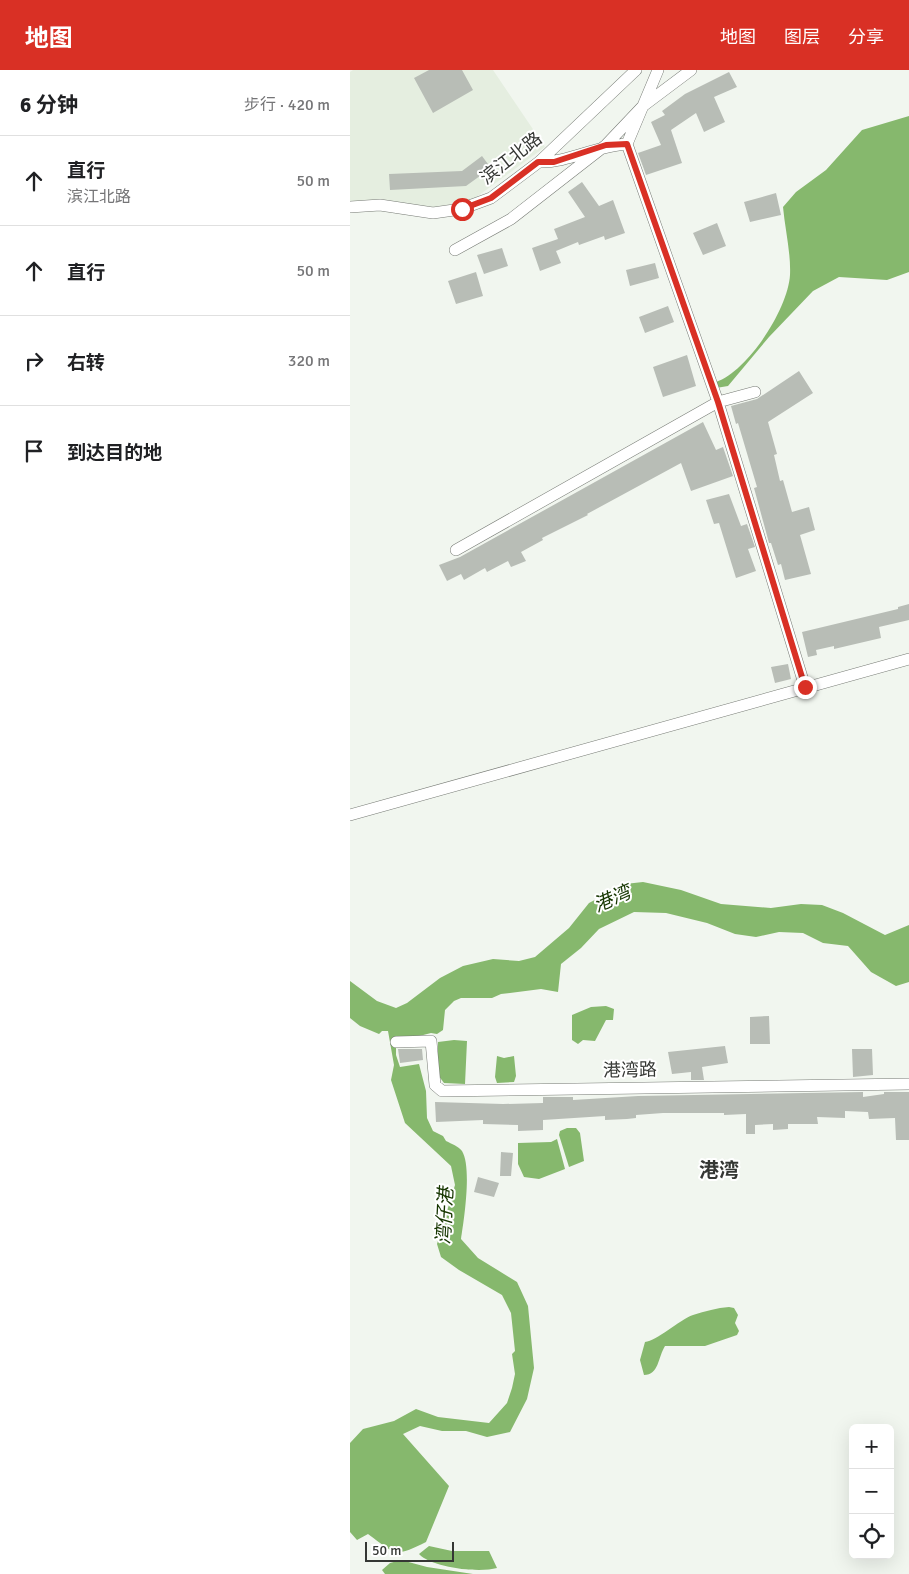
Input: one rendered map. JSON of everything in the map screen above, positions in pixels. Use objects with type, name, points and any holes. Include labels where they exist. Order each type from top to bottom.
[{"type":"street","name":"滨江北路","points":[[350,207],[380,205],[433,213],[462,209],[491,198],[538,162],[636,70]]},
{"type":"street","points":[[658,70],[627,144],[718,402],[805,687]]},
{"type":"street","points":[[455,250],[511,219],[606,145],[643,106],[691,70]]},
{"type":"street","points":[[538,162],[554,162],[606,145],[627,144]]},
{"type":"street","points":[[456,550],[718,402],[755,392]]},
{"type":"street","points":[[350,815],[909,659]]},
{"type":"street","name":"港湾路","points":[[396,1042],[432,1042],[435,1085],[442,1091],[909,1084]]},
{"type":"shaded area","points":[[353,70],[493,70],[545,147],[471,201],[435,207],[366,201],[350,203],[350,72]]},
{"type":"water","points":[[909,116],[909,272],[887,280],[839,277],[813,291],[769,337],[728,386],[716,388],[716,382],[728,376],[741,365],[764,337],[782,305],[788,289],[790,275],[789,250],[783,207],[796,192],[826,170],[862,130]]},
{"type":"water","points":[[643,882],[681,890],[721,904],[771,908],[801,904],[822,905],[843,913],[885,935],[909,925],[909,982],[896,986],[871,972],[848,946],[823,943],[803,933],[779,932],[756,937],[735,934],[707,923],[666,913],[634,912],[599,929],[581,948],[561,964],[558,992],[541,989],[501,994],[492,998],[461,998],[454,1001],[445,1010],[443,1030],[437,1034],[431,1033],[396,1042],[396,1055],[400,1067],[419,1064],[426,1091],[427,1118],[433,1131],[460,1149],[465,1159],[467,1181],[461,1239],[478,1258],[517,1282],[528,1306],[534,1368],[527,1399],[510,1432],[487,1437],[466,1431],[442,1431],[420,1426],[403,1434],[449,1486],[426,1542],[401,1552],[396,1552],[390,1550],[368,1534],[357,1540],[350,1532],[350,1443],[363,1429],[394,1421],[416,1409],[438,1417],[489,1423],[507,1403],[515,1374],[512,1354],[515,1351],[511,1313],[502,1295],[459,1270],[441,1257],[437,1244],[455,1185],[451,1166],[405,1123],[391,1080],[394,1065],[388,1031],[382,1031],[379,1034],[360,1026],[350,1018],[350,981],[377,1001],[396,1008],[407,1003],[440,978],[463,966],[493,959],[519,961],[535,957],[569,928],[589,903],[625,884]]},
{"type":"water","points":[[606,1006],[614,1009],[613,1020],[606,1020],[595,1041],[583,1040],[578,1044],[572,1040],[572,1015],[591,1007]]},
{"type":"water","points":[[467,1041],[465,1084],[444,1083],[438,1075],[438,1042]]},
{"type":"water","points":[[497,1056],[504,1058],[514,1056],[516,1076],[514,1082],[497,1083],[495,1077]]},
{"type":"water","points":[[567,1128],[576,1128],[580,1133],[584,1161],[569,1167],[559,1135],[560,1131]]},
{"type":"water","points":[[557,1139],[565,1169],[539,1179],[524,1177],[518,1164],[518,1143],[551,1142]]},
{"type":"water","points":[[729,1307],[734,1308],[738,1315],[735,1323],[739,1331],[737,1335],[705,1346],[665,1346],[658,1365],[653,1372],[644,1375],[640,1360],[645,1342],[656,1338],[693,1315]]},
{"type":"water","points":[[429,1546],[452,1551],[489,1551],[497,1568],[479,1570],[456,1568],[434,1563],[419,1554]]},
{"type":"water","points":[[401,1560],[427,1567],[473,1574],[385,1574],[382,1570],[390,1563]]},
{"type":"building","points":[[429,70],[462,70],[473,90],[433,113],[414,78]]},
{"type":"building","points":[[729,72],[737,87],[714,97],[725,122],[704,132],[696,113],[671,130],[682,163],[646,175],[638,153],[661,145],[651,122],[665,115],[662,111],[685,94]]},
{"type":"building","points":[[482,156],[491,168],[466,186],[390,190],[389,174],[462,171]]},
{"type":"building","points":[[582,182],[599,206],[613,200],[625,233],[605,240],[604,236],[579,245],[578,242],[556,251],[561,263],[540,271],[532,248],[558,239],[554,229],[585,217],[568,192]]},
{"type":"building","points":[[776,193],[781,215],[750,222],[744,202]]},
{"type":"building","points":[[717,223],[726,246],[703,255],[693,233]]},
{"type":"building","points":[[502,248],[508,266],[484,274],[477,255]]},
{"type":"building","points":[[655,263],[659,278],[630,286],[626,270]]},
{"type":"building","points":[[476,272],[483,296],[456,304],[448,281]]},
{"type":"building","points":[[668,306],[674,322],[645,333],[639,317]]},
{"type":"building","points":[[687,355],[696,386],[663,397],[653,367]]},
{"type":"building","points":[[799,371],[813,393],[768,422],[777,454],[774,455],[780,481],[783,480],[792,512],[809,507],[815,530],[800,535],[811,574],[785,580],[781,564],[778,565],[771,543],[769,543],[754,488],[757,487],[731,406],[757,399]]},
{"type":"building","points":[[703,422],[716,450],[723,447],[733,476],[691,491],[681,463],[588,515],[542,538],[543,540],[521,552],[526,561],[511,567],[508,561],[487,572],[485,568],[464,580],[461,574],[447,581],[439,565],[460,557]]},
{"type":"building","points":[[729,494],[741,526],[747,524],[755,547],[748,549],[756,571],[736,578],[719,523],[714,524],[706,500]]},
{"type":"building","points":[[909,604],[909,620],[879,627],[881,638],[834,649],[834,646],[816,650],[817,655],[808,657],[802,632],[898,609],[898,607]]},
{"type":"building","points":[[788,664],[791,679],[775,683],[771,667]]},
{"type":"building","points":[[769,1016],[770,1044],[750,1044],[750,1017]]},
{"type":"building","points":[[725,1046],[728,1063],[702,1067],[704,1080],[691,1080],[691,1072],[672,1074],[668,1052]]},
{"type":"building","points":[[398,1049],[422,1049],[423,1060],[400,1063]]},
{"type":"building","points":[[852,1049],[872,1049],[873,1075],[853,1077]]},
{"type":"building","points":[[863,1092],[863,1097],[884,1094],[884,1092],[909,1092],[909,1140],[896,1140],[895,1118],[869,1119],[868,1112],[845,1111],[845,1118],[817,1117],[818,1124],[788,1124],[788,1129],[773,1130],[773,1124],[755,1125],[755,1134],[746,1134],[746,1114],[724,1115],[724,1113],[663,1113],[636,1115],[636,1118],[605,1120],[605,1116],[543,1120],[543,1130],[518,1131],[518,1125],[483,1124],[483,1120],[436,1122],[435,1102],[503,1104],[543,1103],[543,1097],[573,1097],[573,1100],[638,1096]]},
{"type":"building","points":[[501,1152],[513,1153],[511,1176],[500,1176]]},
{"type":"building","points":[[478,1177],[499,1183],[494,1197],[474,1192]]},
{"type":"district","name":"港湾","points":[[719,1170]]},
{"type":"route","points":[[462,209],[491,198],[538,162],[554,162],[606,145],[627,144],[718,402],[805,687]]},
{"type":"water label","name":"湾仔港","points":[[445,1216]]}]
